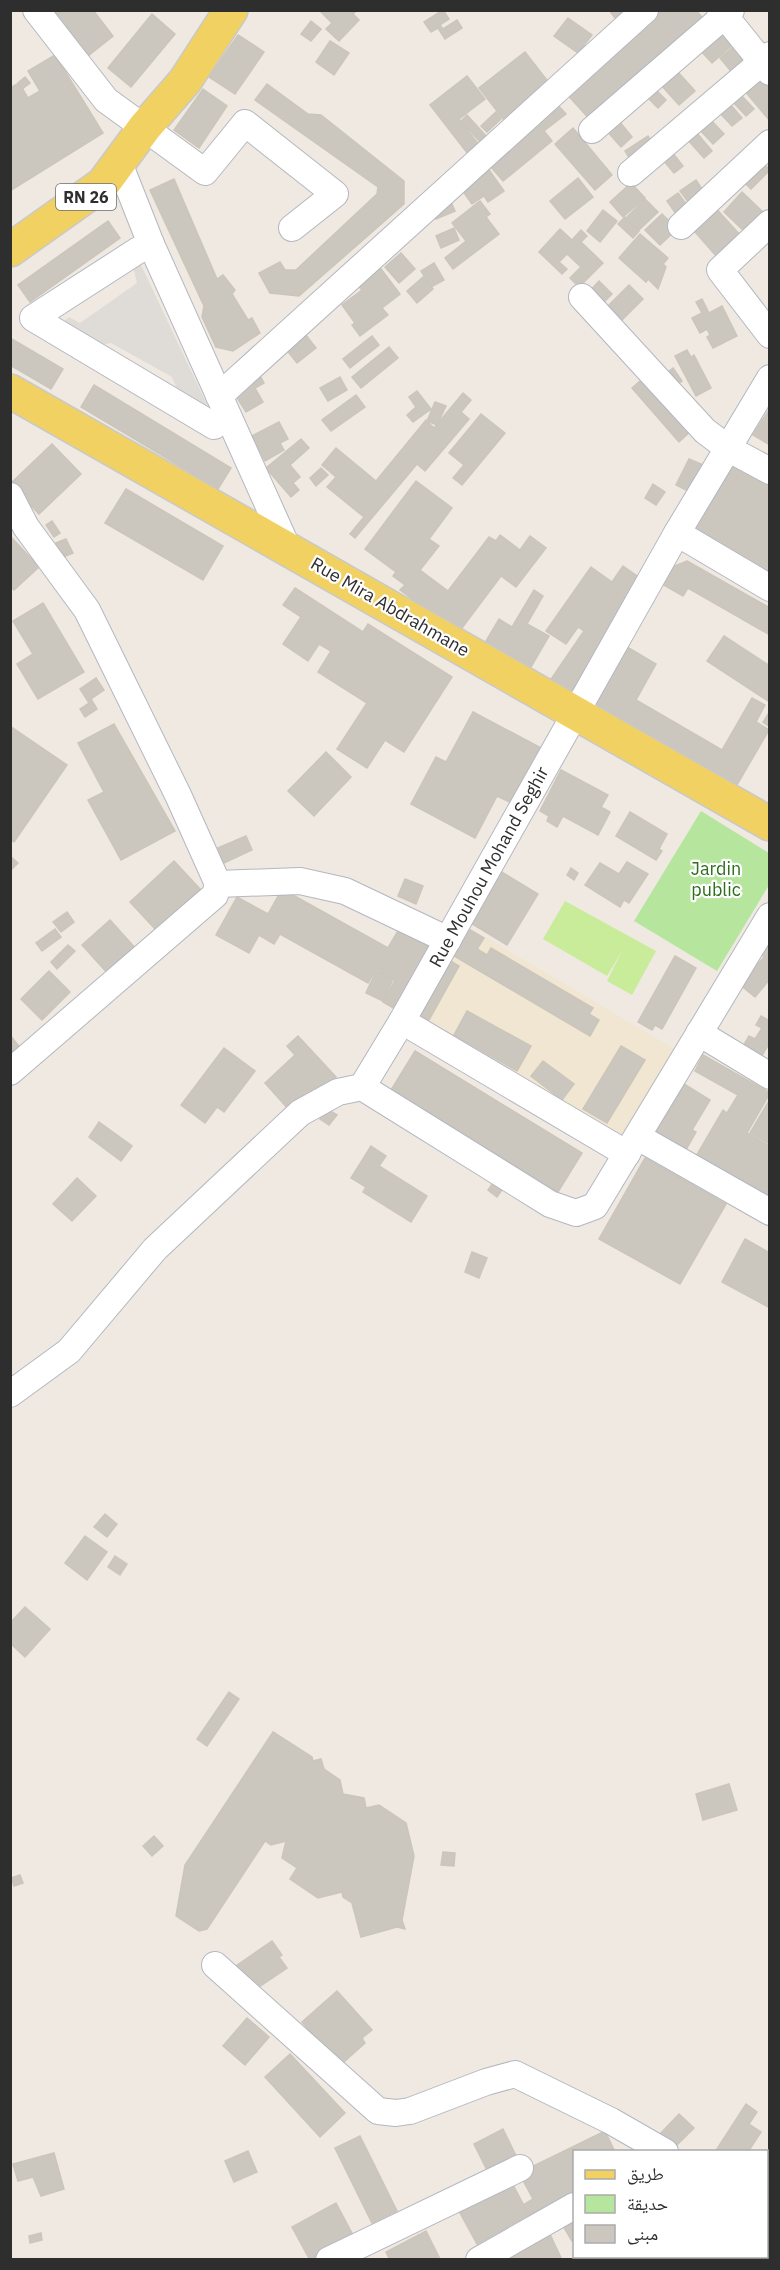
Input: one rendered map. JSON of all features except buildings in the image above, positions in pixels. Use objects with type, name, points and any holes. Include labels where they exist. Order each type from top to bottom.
[{"type":"main road","name":"RN 26","points":[[10,250],[103,184],[145,127],[185,81],[231,10]]},
{"type":"main road","name":"RN 26","points":[[10,223],[145,127]]},
{"type":"main road","name":"Rue Mira Abdrahmane","points":[[10,391],[770,824]]},
{"type":"street","points":[[36,10],[106,100],[205,171],[245,123],[335,194],[292,228]]},
{"type":"street","points":[[219,396],[645,10]]},
{"type":"street","points":[[592,130],[726,12],[767,63],[631,173]]},
{"type":"street","points":[[681,225],[770,143]]},
{"type":"street","points":[[119,163],[151,244],[288,549]]},
{"type":"street","points":[[770,223],[720,270],[770,335]]},
{"type":"street","points":[[151,244],[33,318],[214,426]]},
{"type":"street","points":[[582,297],[705,431],[729,449],[770,471]]},
{"type":"street","name":"Rue Mouhou Mohand Seghir","points":[[362,1087],[402,1021],[677,533],[770,378]]},
{"type":"street","points":[[10,496],[26,527],[87,610],[178,795],[218,884],[214,895],[10,1072]]},
{"type":"street","points":[[677,533],[770,588]]},
{"type":"street","points":[[218,884],[300,881],[345,891],[448,940]]},
{"type":"street","points":[[10,1394],[69,1351],[155,1249],[300,1113],[338,1092],[362,1087],[550,1204],[576,1213],[595,1206],[770,916]]},
{"type":"street","points":[[402,1021],[633,1145],[770,1212]]},
{"type":"street","points":[[699,1033],[770,1076]]},
{"type":"street","points":[[216,1965],[378,2111],[396,2113],[410,2111],[486,2082],[515,2074],[611,2121],[663,2150]]},
{"type":"street","points":[[329,2259],[520,2168]]},
{"type":"street","points":[[479,2259],[573,2207]]},
{"type":"shaded area","points":[[141,265],[211,413],[180,396],[172,377],[111,343],[96,346],[63,322],[69,317],[80,323],[137,283],[133,267]]},
{"type":"shaded area","points":[[463,924],[676,1050],[626,1140],[412,1019]]},
{"type":"green space","name":"Jardin public","points":[[701,811],[769,853],[769,885],[717,971],[634,921]]},
{"type":"green space","points":[[565,901],[656,951],[632,995],[607,981],[622,951],[607,976],[543,939]]}]
